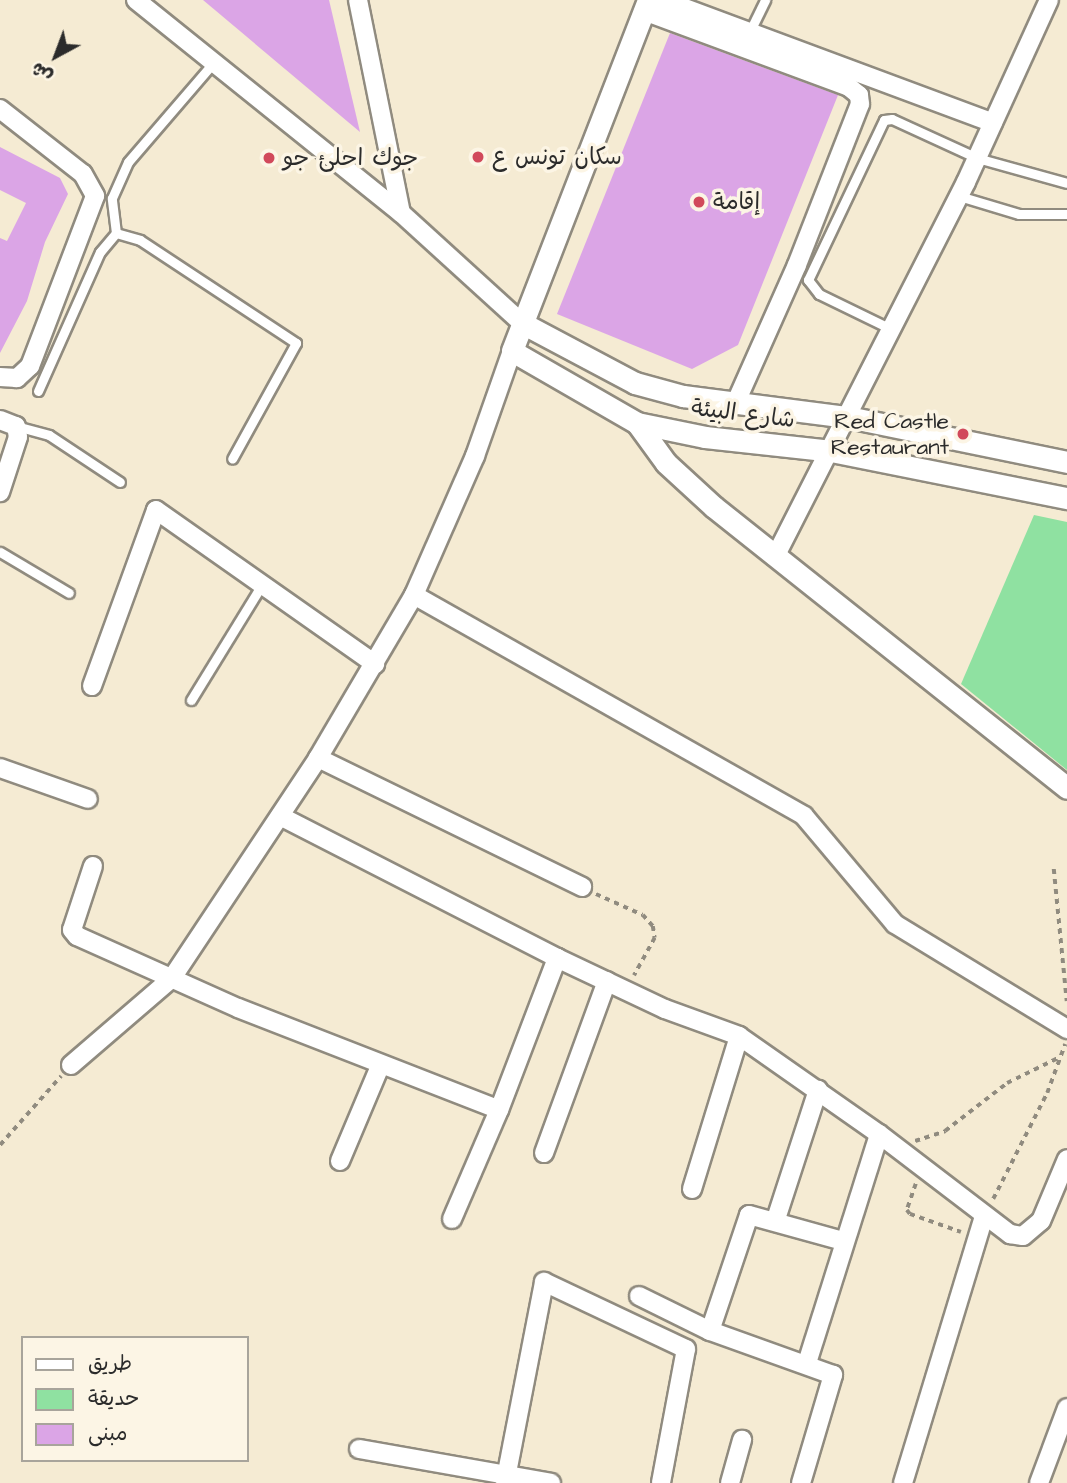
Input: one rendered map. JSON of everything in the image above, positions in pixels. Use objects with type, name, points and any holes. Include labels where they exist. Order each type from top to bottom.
[{"type":"street","points":[[136,0],[401,213],[522,323]]},
{"type":"street","points":[[358,0],[401,213]]},
{"type":"street","points":[[663,0],[993,123]]},
{"type":"street","points":[[775,557],[960,196],[1049,0]]},
{"type":"street","points":[[71,1065],[172,978],[318,758],[414,595],[475,456],[522,323],[646,5],[849,87],[859,95],[860,104],[802,253],[735,404]]},
{"type":"street","points":[[0,109],[83,174],[95,196],[30,366],[17,378],[0,377]]},
{"type":"street","name":"شارع البيئة","points":[[522,323],[635,383],[735,404],[848,418],[1067,461]]},
{"type":"street","name":"شارع البيئة","points":[[512,351],[637,423],[705,437],[831,451],[1067,498]]},
{"type":"street","points":[[0,492],[18,437],[8,423]]},
{"type":"street","points":[[637,423],[666,463],[775,557],[1067,788]]},
{"type":"street","points":[[92,686],[156,510],[375,664]]},
{"type":"street","points":[[414,595],[804,816],[895,924],[1067,1029]]},
{"type":"street","points":[[318,758],[582,887]]},
{"type":"street","points":[[0,768],[88,799]]},
{"type":"street","points":[[280,816],[557,958],[739,1036],[818,1090],[1010,1234],[1023,1236],[1041,1222],[1067,1159]]},
{"type":"street","points":[[93,866],[72,930],[77,936],[172,978],[499,1110]]},
{"type":"street","points":[[452,1219],[499,1110],[557,958]]},
{"type":"street","points":[[544,1153],[607,981]]},
{"type":"street","points":[[692,1189],[739,1036]]},
{"type":"street","points":[[340,1161],[381,1064]]},
{"type":"street","points":[[776,1219],[818,1090]]},
{"type":"street","points":[[807,1363],[843,1241],[886,1141]]},
{"type":"street","points":[[710,1331],[746,1220],[753,1214],[843,1241]]},
{"type":"street","points":[[903,1483],[975,1236],[984,1216]]},
{"type":"street","points":[[506,1479],[544,1282],[686,1349],[661,1483]]},
{"type":"street","points":[[639,1296],[710,1331],[807,1363],[834,1377],[801,1483]]},
{"type":"street","points":[[1040,1483],[1067,1408]]},
{"type":"street","points":[[730,1483],[742,1440]]},
{"type":"street","points":[[359,1449],[506,1479],[551,1483]]},
{"type":"lane","points":[[749,33],[765,0]]},
{"type":"lane","points":[[38,391],[100,251],[116,233],[113,198],[128,162],[214,62]]},
{"type":"lane","points":[[891,329],[819,294],[808,280],[877,126],[892,119],[977,158],[1067,183]]},
{"type":"lane","points":[[960,196],[1019,214],[1067,214]]},
{"type":"lane","points":[[116,233],[140,240],[296,343],[232,459]]},
{"type":"lane","points":[[8,423],[49,435],[120,482]]},
{"type":"lane","points":[[0,552],[69,593]]},
{"type":"lane","points":[[191,700],[263,583]]},
{"type":"path","points":[[1054,869],[1067,1001]]},
{"type":"path","points":[[582,887],[643,915],[653,926],[655,938],[627,990]]},
{"type":"path","points":[[984,1216],[1047,1093],[1067,1039]]},
{"type":"path","points":[[886,1141],[945,1130],[1007,1083],[1060,1057]]},
{"type":"path","points":[[0,1144],[71,1065]]},
{"type":"path","points":[[920,1168],[908,1210],[917,1218],[975,1236]]},
{"type":"green space","points":[[1034,515],[1067,522],[1067,770],[961,684]]},
{"type":"building","points":[[203,0],[329,0],[360,132]]},
{"type":"building","name":"إقامة","points":[[670,33],[838,95],[738,345],[692,369],[557,314]]},
{"type":"building","points":[[0,147],[60,178],[68,194],[45,242],[27,301],[0,353],[0,238],[7,241],[26,203],[0,190]]},
{"type":"place","name":"سكان تونس ع","points":[[478,157]]},
{"type":"place","name":"جوك احلئ جو","points":[[269,158]]},
{"type":"place","name":"إقامة","points":[[699,202]]},
{"type":"place","name":"Red Castle Restaurant","points":[[963,434]]}]
